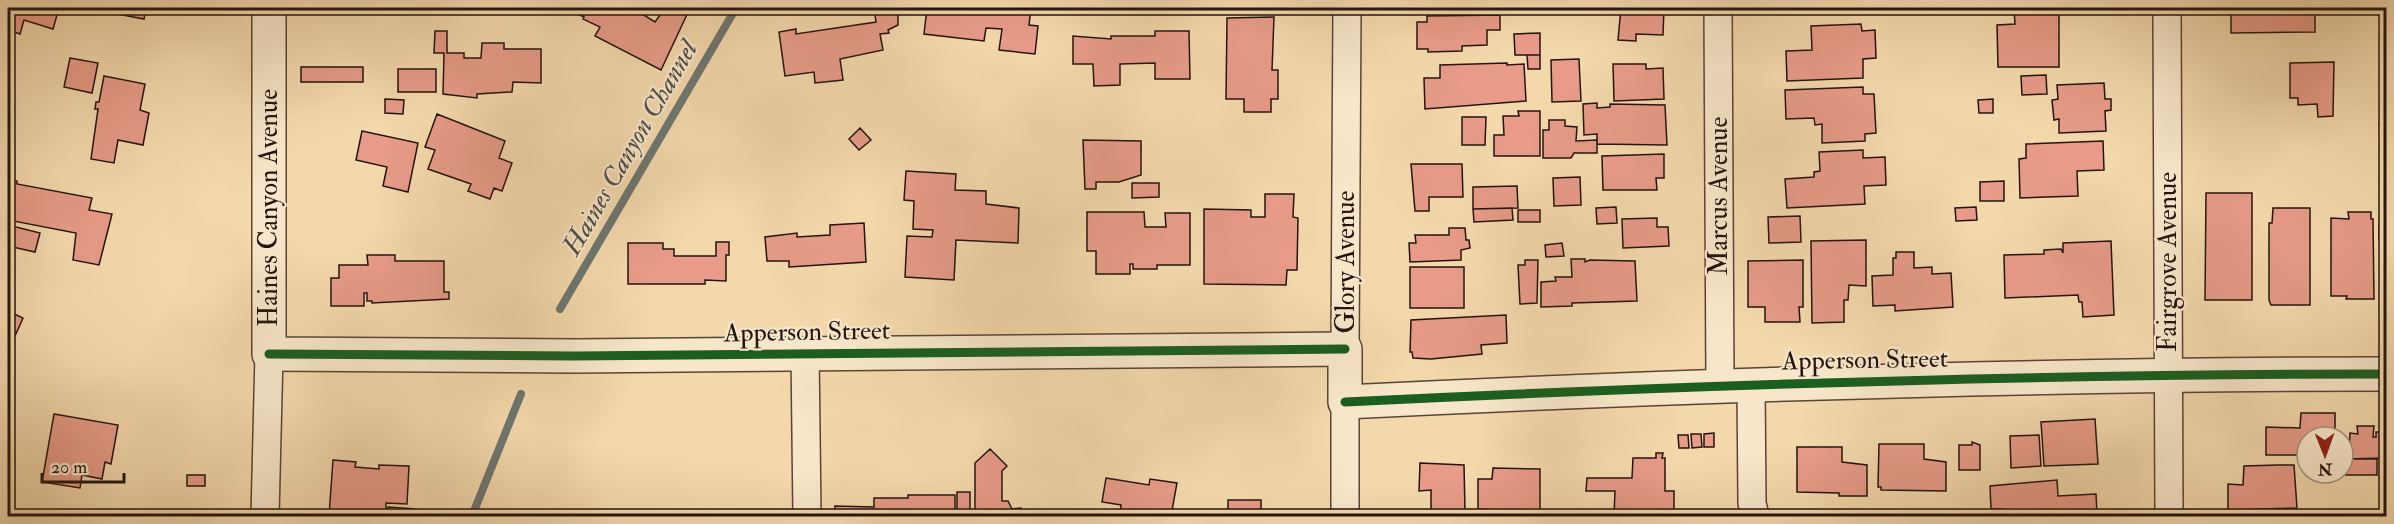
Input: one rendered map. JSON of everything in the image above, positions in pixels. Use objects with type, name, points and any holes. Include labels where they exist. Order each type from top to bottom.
[{"type":"street","name":"Haines Canyon Avenue","points":[[265,516],[269,354],[269,8]]},
{"type":"street","name":"Glory Avenue","points":[[1345,516],[1347,8]]},
{"type":"street","name":"Marcus Avenue","points":[[1718,8],[1736,385],[1755,516]]},
{"type":"street","name":"Fairgrove Avenue","points":[[2167,8],[2169,516]]},
{"type":"street","name":"Apperson Street","points":[[269,354],[575,357],[805,352],[1345,350]]},
{"type":"street","points":[[805,352],[807,516]]},
{"type":"street","name":"Apperson Street","points":[[1345,402],[1736,385],[2169,374],[2386,374]]},
{"type":"building","points":[[8,8],[59,8],[53,29],[24,20],[20,34],[8,30]]},
{"type":"building","points":[[96,8],[146,8],[144,19],[96,10]]},
{"type":"building","points":[[578,8],[645,8],[642,14],[655,22],[665,8],[690,8],[661,70],[595,36],[600,27],[583,19],[584,17],[578,14]]},
{"type":"building","points":[[874,8],[898,8],[898,25],[888,30],[889,33],[880,34],[883,50],[840,59],[843,80],[815,83],[814,72],[785,76],[779,32],[796,29],[796,34],[876,22]]},
{"type":"building","points":[[927,8],[1031,8],[1029,25],[1038,26],[1035,54],[999,50],[1002,29],[986,28],[984,41],[924,34]]},
{"type":"building","points":[[1621,8],[1664,8],[1663,35],[1636,34],[1636,41],[1618,40]]},
{"type":"building","points":[[1810,8],[1857,8],[1810,9]]},
{"type":"building","points":[[2014,8],[2059,8],[2059,67],[1998,67],[1997,25],[2015,24]]},
{"type":"building","points":[[2231,8],[2320,8],[2320,14],[2315,14],[2315,32],[2231,33]]},
{"type":"building","points":[[1500,15],[1500,30],[1487,30],[1487,45],[1462,46],[1462,51],[1428,52],[1428,49],[1417,49],[1417,22],[1427,22],[1427,16]]},
{"type":"building","points":[[1274,17],[1272,70],[1278,70],[1278,99],[1271,99],[1271,112],[1244,112],[1244,99],[1226,99],[1227,18]]},
{"type":"building","points":[[1861,24],[1862,31],[1875,30],[1876,58],[1863,59],[1863,78],[1787,81],[1786,51],[1812,50],[1811,26]]},
{"type":"building","points":[[435,31],[447,31],[447,53],[464,53],[464,58],[481,58],[482,43],[504,43],[504,49],[541,49],[541,83],[513,82],[512,92],[477,94],[477,98],[443,94],[444,53],[434,53]]},
{"type":"building","points":[[1155,31],[1189,31],[1190,79],[1155,79],[1155,63],[1120,64],[1120,85],[1094,86],[1093,64],[1073,64],[1073,36],[1111,39],[1111,36],[1155,36]]},
{"type":"building","points":[[1540,33],[1540,55],[1515,55],[1514,34]]},
{"type":"building","points":[[1527,55],[1540,55],[1540,69],[1528,69]]},
{"type":"building","points":[[70,58],[98,63],[92,93],[64,87]]},
{"type":"building","points":[[1579,59],[1581,101],[1552,102],[1551,60]]},
{"type":"building","points":[[2334,62],[2333,116],[2318,117],[2317,104],[2298,105],[2298,98],[2290,98],[2290,63]]},
{"type":"building","points":[[1507,63],[1507,65],[1524,64],[1526,101],[1425,109],[1424,78],[1440,78],[1440,65]]},
{"type":"building","points":[[1613,64],[1646,64],[1646,69],[1663,68],[1664,99],[1614,101]]},
{"type":"building","points":[[301,67],[363,67],[363,82],[301,82]]},
{"type":"building","points":[[398,69],[436,69],[436,92],[398,92]]},
{"type":"building","points":[[2046,75],[2047,94],[2022,95],[2021,76]]},
{"type":"building","points":[[104,76],[145,84],[140,110],[149,113],[143,145],[118,140],[114,163],[91,159],[98,109],[95,109],[96,102],[99,102]]},
{"type":"building","points":[[2104,83],[2105,99],[2111,99],[2111,110],[2105,111],[2106,131],[2059,133],[2059,119],[2054,120],[2052,100],[2058,99],[2057,85]]},
{"type":"building","points":[[1863,87],[1863,94],[1874,94],[1876,133],[1865,134],[1865,141],[1822,143],[1822,124],[1815,125],[1814,118],[1786,119],[1785,90]]},
{"type":"building","points":[[385,99],[404,100],[403,114],[385,113]]},
{"type":"building","points":[[1993,99],[1993,113],[1979,113],[1978,100]]},
{"type":"building","points":[[1597,103],[1597,108],[1610,107],[1610,104],[1665,105],[1667,145],[1597,144],[1597,134],[1584,135],[1583,104]]},
{"type":"building","points":[[2383,110],[2386,110],[2386,125],[2379,124]]},
{"type":"building","points":[[1518,111],[1540,111],[1540,156],[1494,156],[1494,135],[1504,135],[1503,116],[1519,116]]},
{"type":"building","points":[[437,114],[505,141],[499,158],[512,163],[502,191],[494,188],[490,199],[468,191],[471,184],[428,169],[435,150],[425,147]]},
{"type":"building","points":[[1462,117],[1486,117],[1485,145],[1462,145]]},
{"type":"building","points":[[1549,120],[1565,120],[1565,126],[1577,127],[1576,141],[1597,140],[1597,153],[1574,153],[1571,158],[1543,158],[1543,130],[1549,130]]},
{"type":"building","points":[[860,128],[871,140],[859,150],[849,139]]},
{"type":"building","points":[[362,131],[418,143],[408,192],[383,186],[387,167],[356,160]]},
{"type":"building","points":[[1083,140],[1141,141],[1141,175],[1119,182],[1096,182],[1096,189],[1085,189]]},
{"type":"building","points":[[2103,141],[2104,170],[2077,171],[2078,196],[2020,198],[2019,159],[2026,158],[2026,144]]},
{"type":"building","points":[[1863,150],[1863,158],[1885,157],[1886,185],[1864,186],[1865,204],[1787,208],[1785,179],[1814,177],[1814,172],[1820,171],[1819,152]]},
{"type":"building","points":[[1664,154],[1664,178],[1656,178],[1657,190],[1603,190],[1602,156]]},
{"type":"building","points":[[1411,164],[1462,164],[1463,197],[1429,197],[1429,211],[1415,211]]},
{"type":"building","points":[[906,171],[956,174],[955,190],[986,191],[986,204],[1019,208],[1018,243],[956,240],[954,280],[905,277],[907,236],[932,237],[933,230],[913,229],[914,201],[904,200]]},
{"type":"building","points":[[1580,177],[1581,205],[1554,206],[1553,178]]},
{"type":"building","points":[[8,179],[17,181],[17,184],[92,198],[89,210],[112,214],[99,265],[73,260],[76,233],[8,220]]},
{"type":"building","points":[[2004,181],[2004,201],[1980,201],[1980,182]]},
{"type":"building","points":[[1132,183],[1159,183],[1159,197],[1132,198]]},
{"type":"building","points":[[1517,186],[1518,208],[1473,209],[1473,187]]},
{"type":"building","points":[[2206,193],[2252,193],[2252,300],[2205,300]]},
{"type":"building","points":[[1265,194],[1294,194],[1293,217],[1298,218],[1297,270],[1287,270],[1286,285],[1204,284],[1204,209],[1251,210],[1251,217],[1265,217]]},
{"type":"building","points":[[2380,204],[2386,204],[2386,238],[2379,238]]},
{"type":"building","points":[[1616,207],[1617,223],[1597,224],[1596,208]]},
{"type":"building","points":[[1976,207],[1977,220],[1956,221],[1955,208]]},
{"type":"building","points":[[1512,208],[1513,220],[1474,222],[1473,209]]},
{"type":"building","points":[[2273,208],[2310,208],[2310,305],[2271,305],[2269,300],[2269,223],[2272,223]]},
{"type":"building","points":[[1518,210],[1540,210],[1540,222],[1518,222]]},
{"type":"building","points":[[1087,212],[1144,212],[1145,227],[1166,227],[1165,213],[1190,213],[1190,265],[1157,265],[1157,269],[1133,269],[1133,264],[1130,264],[1130,274],[1096,274],[1096,251],[1087,251]]},
{"type":"building","points":[[2348,212],[2371,212],[2374,299],[2346,299],[2347,296],[2331,296],[2331,218],[2349,219]]},
{"type":"building","points":[[1800,216],[1801,242],[1769,243],[1768,217]]},
{"type":"building","points":[[1657,218],[1657,227],[1668,227],[1669,246],[1623,248],[1622,219]]},
{"type":"building","points":[[864,223],[866,262],[789,267],[789,261],[767,261],[765,237],[797,233],[797,237],[830,235],[830,225]]},
{"type":"building","points":[[8,225],[40,233],[35,252],[8,246]]},
{"type":"building","points":[[1449,228],[1465,228],[1466,240],[1469,240],[1470,248],[1461,250],[1461,260],[1410,262],[1409,243],[1416,243],[1415,235],[1449,235]]},
{"type":"building","points":[[1866,240],[1866,286],[1849,285],[1848,300],[1844,300],[1844,322],[1812,323],[1811,241]]},
{"type":"building","points":[[2111,241],[2114,315],[2083,317],[2082,302],[2079,302],[2078,295],[2005,298],[2004,255],[2044,254],[2044,250],[2061,249],[2063,253],[2063,243]]},
{"type":"building","points":[[716,242],[729,242],[729,255],[726,255],[726,281],[705,280],[705,284],[628,284],[628,243],[663,243],[663,249],[674,249],[674,256],[716,256]]},
{"type":"building","points":[[1562,243],[1564,256],[1546,257],[1545,245]]},
{"type":"building","points":[[1896,252],[1914,252],[1914,268],[1932,267],[1932,274],[1951,273],[1953,307],[1895,311],[1895,305],[1873,306],[1872,276],[1893,275],[1893,258],[1896,258]]},
{"type":"building","points":[[367,255],[395,255],[395,261],[444,261],[444,292],[449,292],[449,299],[372,303],[372,301],[367,301],[367,293],[364,293],[364,306],[331,306],[331,278],[339,278],[339,265],[368,265]]},
{"type":"building","points":[[1571,259],[1585,259],[1585,262],[1590,260],[1635,261],[1637,301],[1572,303],[1572,306],[1541,307],[1541,282],[1556,281],[1555,277],[1572,277]]},
{"type":"building","points":[[1525,260],[1538,260],[1537,303],[1520,304],[1518,265],[1525,265]]},
{"type":"building","points":[[1803,260],[1803,307],[1799,307],[1800,322],[1765,322],[1765,307],[1748,307],[1748,261]]},
{"type":"building","points":[[1410,267],[1464,267],[1464,308],[1410,308]]},
{"type":"building","points":[[8,311],[23,318],[11,345],[8,343]]},
{"type":"building","points":[[1506,315],[1507,343],[1481,345],[1482,354],[1431,359],[1413,358],[1410,352],[1411,320]]},
{"type":"building","points":[[2301,413],[2335,413],[2335,425],[2300,425]]},
{"type":"building","points":[[54,414],[118,425],[111,464],[105,462],[102,479],[82,475],[80,488],[42,482]]},
{"type":"building","points":[[2095,419],[2098,464],[2044,466],[2041,422]]},
{"type":"building","points":[[2357,426],[2374,426],[2373,437],[2376,437],[2376,432],[2386,432],[2386,458],[2355,459],[2355,434],[2358,434]]},
{"type":"building","points":[[2266,427],[2295,428],[2295,455],[2266,455]]},
{"type":"building","points":[[1714,433],[1714,447],[1704,447],[1704,434]]},
{"type":"building","points":[[1691,434],[1701,434],[1702,447],[1692,448]]},
{"type":"building","points":[[1678,435],[1688,435],[1689,448],[1679,448]]},
{"type":"building","points":[[2039,435],[2041,466],[2011,468],[2010,436]]},
{"type":"building","points":[[1972,442],[1980,445],[1980,470],[1959,470],[1959,445],[1972,445]]},
{"type":"building","points":[[1879,444],[1924,444],[1924,459],[1946,462],[1946,491],[1881,490],[1881,487],[1878,487]]},
{"type":"building","points":[[1797,447],[1842,447],[1842,462],[1867,465],[1867,496],[1797,492]]},
{"type":"building","points":[[990,449],[1007,466],[1002,471],[1002,501],[1008,501],[1012,509],[1021,508],[1022,516],[975,516],[975,463]]},
{"type":"building","points":[[1656,453],[1663,453],[1662,458],[1665,458],[1665,491],[1674,491],[1674,510],[1643,511],[1643,516],[1614,516],[1615,491],[1586,491],[1587,478],[1632,478],[1633,458],[1656,458]]},
{"type":"building","points":[[2355,459],[2377,459],[2377,475],[2355,475]]},
{"type":"building","points":[[333,460],[356,462],[355,467],[379,469],[379,465],[409,466],[407,504],[386,503],[386,511],[362,510],[361,516],[329,516]]},
{"type":"building","points":[[1420,463],[1464,465],[1465,510],[1431,511],[1431,490],[1419,491]]},
{"type":"building","points":[[2294,465],[2297,508],[2228,510],[2228,484],[2243,485],[2244,466]]},
{"type":"building","points":[[1493,468],[1540,469],[1540,512],[1478,509],[1478,479],[1492,479]]},
{"type":"building","points":[[187,475],[205,475],[205,486],[187,486]]},
{"type":"building","points":[[1106,478],[1149,485],[1150,479],[1177,483],[1171,516],[1120,516],[1121,505],[1102,502]]},
{"type":"building","points":[[2057,480],[2058,496],[2096,494],[2097,514],[2004,516],[2003,509],[1991,509],[1990,486]]},
{"type":"building","points":[[957,492],[970,492],[970,510],[957,510]]},
{"type":"building","points":[[908,495],[955,495],[955,516],[835,516],[835,506],[874,507],[874,498],[908,498]]},
{"type":"building","points":[[1228,500],[1261,500],[1261,513],[1288,513],[1288,516],[1228,516]]},
{"type":"building","points":[[388,507],[416,509],[415,516],[387,516]]},
{"type":"building","points":[[2228,513],[2256,513],[2262,516],[2228,516]]},
{"type":"building","points":[[1612,515],[1613,516],[1557,516]]},
{"type":"waterway","name":"Haines Canyon Channel","points":[[560,309],[736,8]]},
{"type":"waterway","name":"Haines Canyon Channel","points":[[472,516],[521,394]]},
{"type":"cycle path","points":[[269,354],[575,356],[1345,349]]},
{"type":"cycle path","points":[[1345,402],[1605,390],[1866,382],[2126,376],[2386,374]]}]
